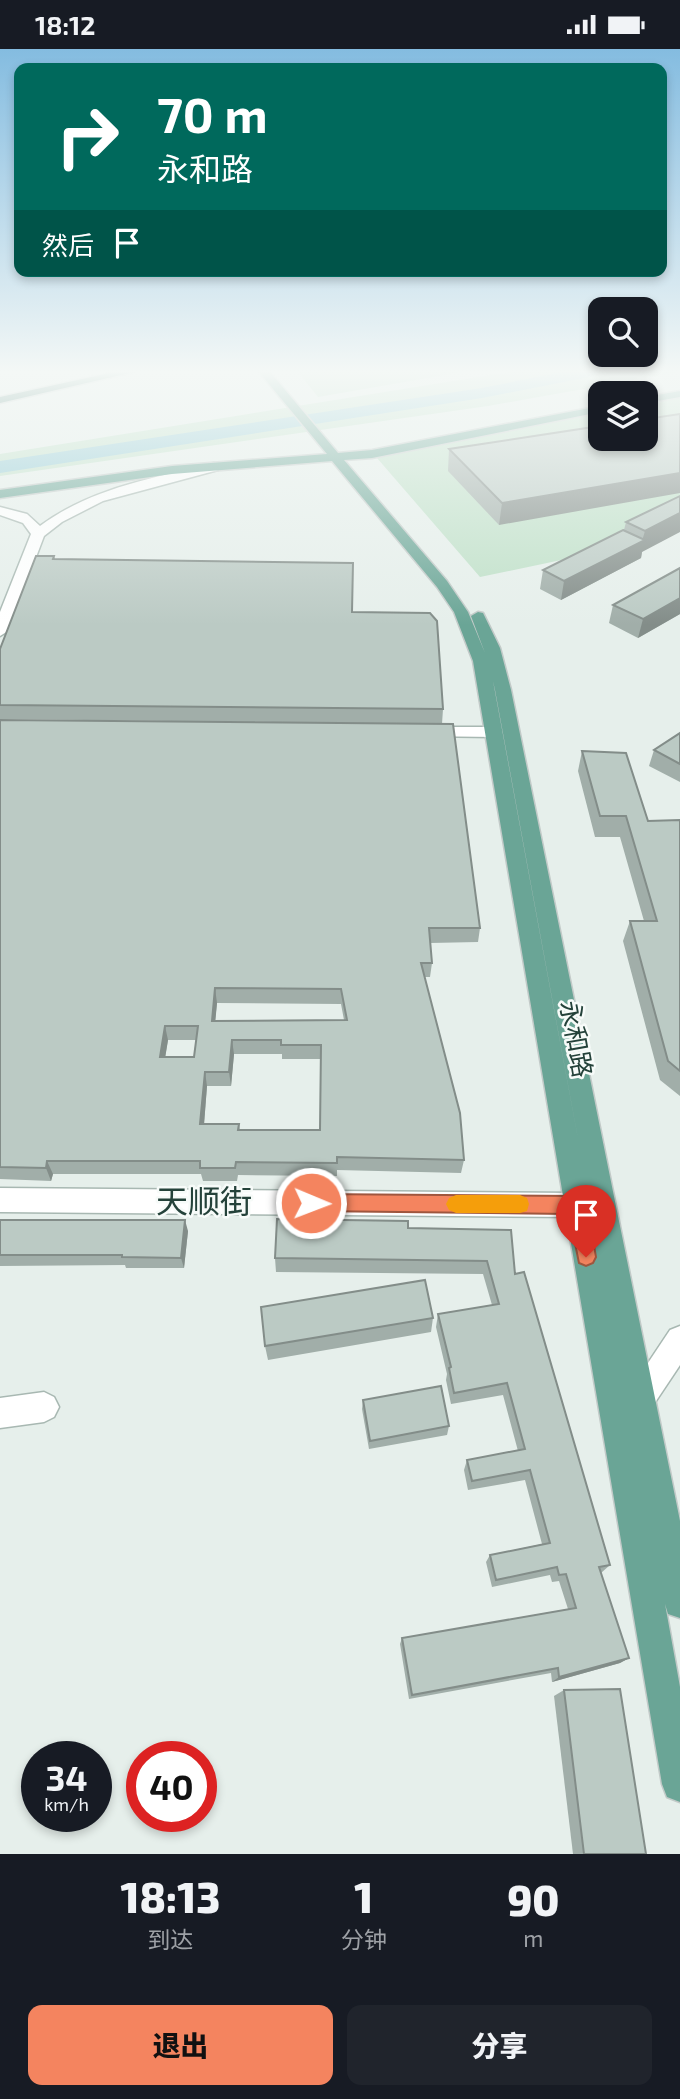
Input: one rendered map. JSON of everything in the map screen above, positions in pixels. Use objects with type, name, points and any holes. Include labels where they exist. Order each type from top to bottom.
[{"type":"main road","points":[[0,493],[111,477],[309,456]]},
{"type":"main road","name":"永和路","points":[[340,456],[461,612],[481,661],[680,1784]]},
{"type":"main road","name":"永和路","points":[[340,456],[455,581],[476,610],[492,648],[506,702],[680,1602]]},
{"type":"street","points":[[0,631],[38,534],[50,523],[90,501],[214,467]]},
{"type":"street","points":[[0,511],[28,520],[35,526],[38,534]]},
{"type":"street","points":[[404,731],[494,733]]},
{"type":"street","name":"天顺街","points":[[0,1200],[577,1205]]},
{"type":"street","points":[[640,1400],[680,1341]]},
{"type":"street","points":[[0,1413],[44,1408]]},
{"type":"green space","points":[[0,456],[138,456],[0,476]]},
{"type":"green space","points":[[680,456],[680,502],[566,559],[480,577],[377,458]]},
{"type":"building","points":[[456,456],[680,456],[680,473],[502,503]]},
{"type":"building","points":[[680,496],[680,513],[645,531],[626,522]]},
{"type":"building","points":[[623,530],[645,540],[564,581],[543,570]]},
{"type":"building","points":[[36,556],[54,556],[53,559],[353,563],[352,612],[430,613],[437,621],[443,709],[0,705],[0,649]]},
{"type":"building","points":[[680,568],[680,598],[643,619],[613,605]]},
{"type":"building","points":[[0,720],[453,724],[480,928],[429,928],[432,963],[421,963],[460,1113],[464,1160],[337,1157],[337,1163],[236,1162],[235,1168],[200,1168],[200,1161],[47,1161],[46,1168],[0,1167]],"holes":[[[215,988],[341,989],[347,1020],[212,1021]],[[165,1026],[198,1026],[194,1057],[160,1057]],[[232,1040],[281,1040],[281,1045],[321,1045],[320,1130],[238,1130],[239,1124],[200,1124],[205,1072],[229,1072]]]},
{"type":"building","points":[[680,733],[680,764],[654,750]]},
{"type":"building","points":[[582,751],[626,753],[648,821],[680,820],[680,1071],[668,1061],[630,921],[657,921],[626,816],[600,816]]},
{"type":"building","points":[[277,1219],[408,1221],[408,1228],[511,1230],[515,1274],[524,1272],[610,1565],[599,1567],[629,1658],[559,1677],[558,1668],[412,1695],[402,1638],[576,1608],[566,1574],[559,1575],[557,1567],[496,1580],[490,1555],[550,1543],[530,1470],[472,1481],[467,1460],[525,1449],[507,1383],[454,1393],[449,1368],[451,1367],[438,1314],[499,1304],[487,1261],[275,1258]]},
{"type":"building","points":[[0,1220],[185,1220],[181,1258],[0,1255]]},
{"type":"building","points":[[425,1280],[433,1318],[265,1346],[261,1307]]},
{"type":"building","points":[[441,1386],[449,1426],[370,1441],[363,1400]]},
{"type":"building","points":[[620,1689],[646,1854],[584,1854],[564,1690]]},
{"type":"waterway","points":[[0,467],[70,456]]},
{"type":"slow traffic","points":[[456,1204],[520,1204]]},
{"type":"route","points":[[311,1203],[577,1205],[586,1257]]}]
